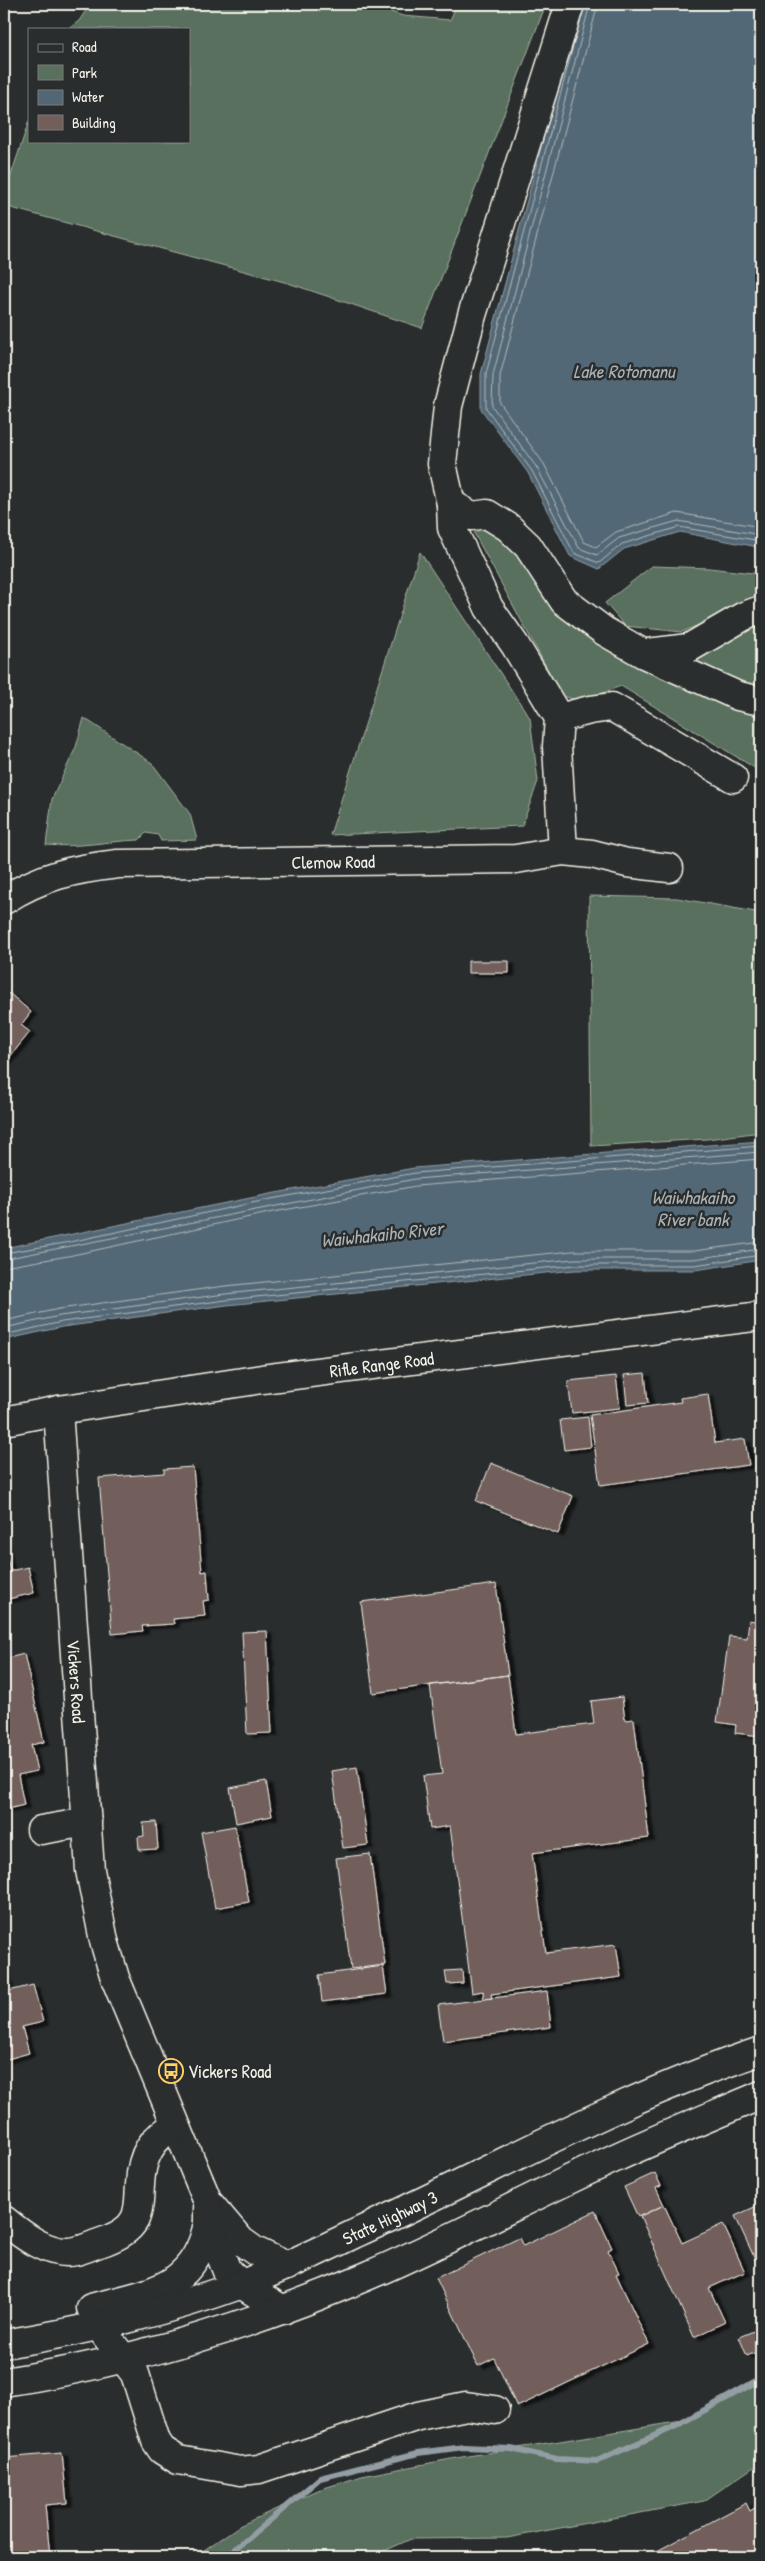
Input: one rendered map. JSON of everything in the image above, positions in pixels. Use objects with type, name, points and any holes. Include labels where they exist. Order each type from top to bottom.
[{"type":"main road","points":[[563,851],[557,746],[559,718],[516,645],[489,608],[452,528],[451,504],[442,464],[448,406],[472,315],[570,4]]},
{"type":"main road","points":[[451,504],[472,516],[487,514],[508,527],[528,546],[564,601],[604,631],[644,654],[738,696],[761,701]]},
{"type":"main road","points":[[644,654],[689,648],[744,616],[761,610]]},
{"type":"main road","points":[[559,718],[590,710],[612,707],[733,778]]},
{"type":"main road","name":"Clemow Road","points":[[4,900],[23,888],[50,876],[84,868],[118,864],[516,859],[563,851],[592,854],[627,863],[669,868]]},
{"type":"main road","name":"Rifle Range Road","points":[[4,1421],[58,1410],[262,1379],[761,1316]]},
{"type":"main road","name":"Vickers Road","points":[[58,1410],[92,1877],[115,1978],[208,2213],[227,2271],[242,2284],[283,2310]]},
{"type":"main road","points":[[41,1830],[87,1822]]},
{"type":"main road","name":"State Highway 3","points":[[4,2343],[150,2313],[242,2284],[287,2266],[459,2186],[571,2130],[668,2087],[761,2051]]},
{"type":"main road","points":[[4,2382],[124,2359],[211,2335],[283,2310],[369,2275],[617,2157],[761,2095]]},
{"type":"main road","points":[[4,2220],[43,2246],[58,2251],[74,2252],[118,2236],[128,2229],[135,2220],[139,2206],[143,2164],[153,2140],[162,2132],[175,2127]]},
{"type":"main road","points":[[4,2343],[58,2317],[156,2291],[172,2284],[186,2272],[204,2244],[208,2213]]},
{"type":"main road","name":"Vickers Road","points":[[208,2213],[255,2251],[287,2266]]},
{"type":"main road","points":[[98,2325],[135,2374],[154,2435],[162,2450],[178,2460],[241,2471],[259,2469],[418,2416],[466,2406],[494,2410]]},
{"type":"green space","points":[[90,4],[367,4],[403,16],[450,20],[457,4],[546,4],[422,328],[288,283],[4,206],[4,196],[28,124],[28,142],[190,142],[190,28],[69,28],[79,21]]},
{"type":"green space","points":[[485,524],[510,538],[534,578],[761,713],[761,770],[758,770],[621,686],[581,701],[562,696],[474,533]]},
{"type":"green space","points":[[420,552],[530,718],[538,781],[522,826],[330,835]]},
{"type":"green space","points":[[652,566],[709,568],[761,574],[761,594],[743,606],[682,632],[625,626],[605,603]]},
{"type":"green space","points":[[761,623],[761,691],[687,662],[751,626]]},
{"type":"green space","points":[[84,718],[152,763],[190,814],[197,840],[161,841],[158,835],[146,833],[139,840],[81,845],[46,845],[52,799],[76,747]]},
{"type":"green space","points":[[589,896],[677,898],[761,913],[761,1132],[707,1139],[591,1146]]},
{"type":"green space","points":[[761,2375],[761,2462],[704,2501],[507,2538],[411,2539],[371,2557],[194,2557],[239,2526],[318,2490],[362,2476],[456,2458],[682,2421]]},
{"type":"water","name":"Lake Rotomanu","points":[[579,4],[761,4],[761,545],[758,547],[680,532],[624,549],[599,569],[570,556],[528,473],[481,409],[481,374]]},
{"type":"water","name":"Waiwhakaiho River bank","points":[[761,1141],[761,1260],[695,1270],[575,1270],[227,1305],[62,1327],[4,1340],[4,1248],[270,1194],[414,1168]]},
{"type":"building","points":[[468,961],[509,961],[509,973],[468,973]]},
{"type":"building","points":[[9,993],[31,1012],[21,1025],[30,1032],[4,1064],[4,999]]},
{"type":"building","points":[[645,1373],[648,1403],[627,1405],[624,1375]]},
{"type":"building","points":[[616,1376],[620,1408],[572,1413],[568,1381]]},
{"type":"building","points":[[708,1394],[715,1443],[745,1439],[749,1465],[600,1485],[590,1415],[681,1402],[680,1398]]},
{"type":"building","points":[[588,1417],[591,1447],[564,1450],[560,1420]]},
{"type":"building","points":[[491,1463],[573,1496],[558,1534],[476,1501]]},
{"type":"building","points":[[193,1467],[202,1572],[207,1571],[209,1600],[203,1601],[205,1616],[173,1619],[174,1624],[142,1626],[143,1631],[112,1634],[99,1478],[164,1473],[164,1469]]},
{"type":"building","points":[[4,1542],[10,1571],[28,1567],[34,1593],[4,1600]]},
{"type":"building","points":[[496,1584],[508,1675],[373,1693],[361,1602]]},
{"type":"building","points":[[749,1620],[761,1622],[761,1736],[735,1733],[736,1725],[717,1722],[729,1636],[747,1638]]},
{"type":"building","points":[[267,1631],[272,1733],[247,1734],[242,1632]]},
{"type":"building","points":[[24,1654],[44,1742],[31,1745],[37,1771],[18,1775],[24,1805],[4,1810],[4,1659]]},
{"type":"building","points":[[508,1675],[516,1734],[594,1724],[591,1701],[622,1697],[625,1720],[634,1719],[649,1838],[532,1853],[546,1953],[616,1944],[621,1977],[491,1994],[492,1998],[484,1999],[483,1991],[472,1993],[450,1826],[430,1829],[423,1776],[442,1774],[430,1685]]},
{"type":"building","points":[[357,1767],[368,1845],[343,1848],[332,1771]]},
{"type":"building","points":[[266,1781],[272,1816],[236,1823],[230,1788]]},
{"type":"building","points":[[156,1822],[158,1849],[139,1850],[138,1837],[144,1836],[143,1823]]},
{"type":"building","points":[[235,1826],[249,1902],[215,1908],[201,1832]]},
{"type":"building","points":[[370,1854],[385,1965],[351,1969],[336,1858]]},
{"type":"building","points":[[383,1966],[387,1994],[322,2002],[319,1975]]},
{"type":"building","points":[[4,1970],[9,1991],[33,1985],[43,2022],[22,2027],[29,2053],[4,2060]]},
{"type":"building","points":[[462,1970],[463,1983],[447,1984],[445,1971]]},
{"type":"building","points":[[547,1991],[551,2027],[443,2041],[438,2005]]},
{"type":"building","points":[[655,2173],[661,2186],[656,2188],[664,2205],[638,2217],[624,2187]]},
{"type":"building","points":[[761,2204],[761,2272],[735,2216]]},
{"type":"building","points":[[664,2205],[682,2243],[723,2224],[745,2272],[709,2288],[725,2322],[694,2337],[640,2216]]},
{"type":"building","points":[[595,2211],[612,2248],[608,2250],[619,2273],[616,2274],[649,2344],[517,2407],[494,2358],[478,2366],[436,2278],[519,2238],[523,2246]]},
{"type":"building","points":[[761,2328],[761,2350],[747,2356],[739,2337]]},
{"type":"building","points":[[62,2453],[67,2503],[45,2505],[50,2557],[4,2557],[4,2458]]},
{"type":"building","points":[[746,2503],[750,2511],[761,2504],[761,2557],[646,2557]]},
{"type":"waterway","points":[[226,2557],[320,2478],[418,2453],[464,2447],[511,2449],[557,2459],[597,2461],[672,2428],[761,2379]]},
{"type":"place","name":"Vickers Road","points":[[171,2071]]},
{"type":"water label","name":"Waiwhakaiho River","points":[[382,1234]]}]
